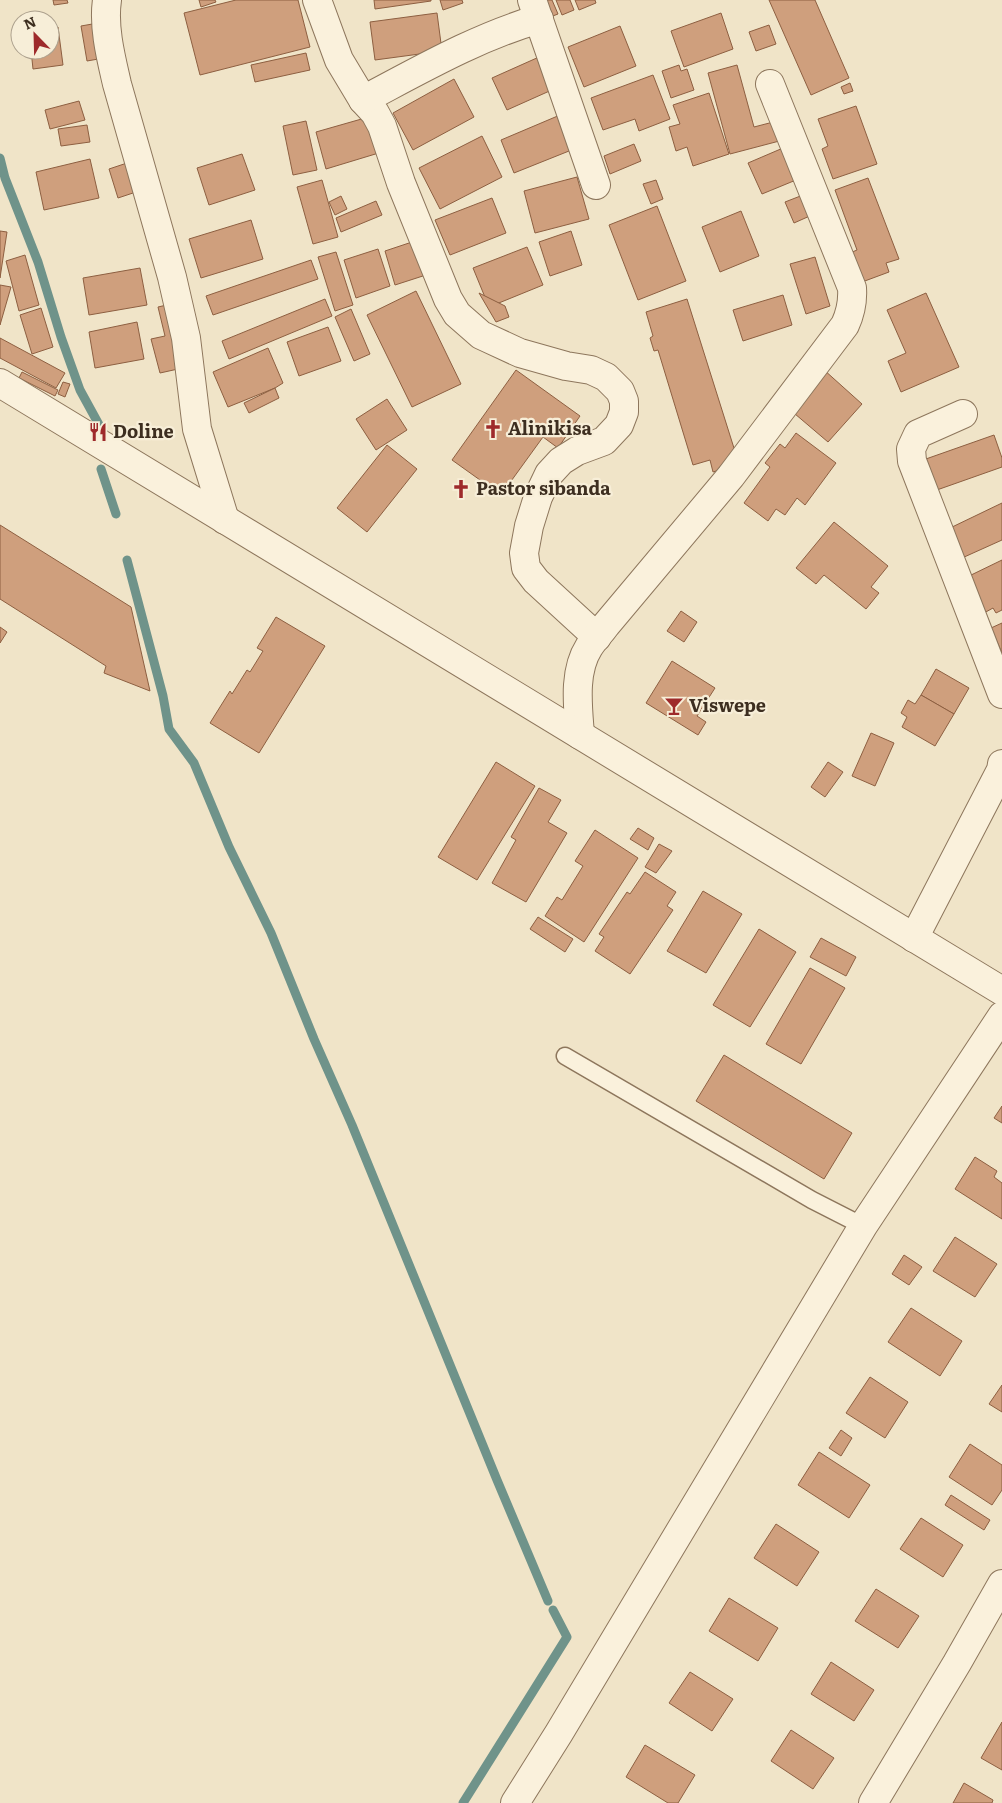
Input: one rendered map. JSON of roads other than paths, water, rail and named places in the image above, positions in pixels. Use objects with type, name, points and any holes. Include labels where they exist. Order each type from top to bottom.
[{"type":"street","points":[[107,0],[106,11],[111,55],[117,84],[172,278],[186,338],[197,429],[225,520]]},
{"type":"street","points":[[317,0],[339,60],[382,126],[401,184],[448,299],[457,314],[481,335],[520,353],[566,366],[590,370],[606,377],[620,391],[624,401],[624,412],[619,425],[604,441],[561,461],[549,474],[538,497],[529,526],[524,553],[526,568],[536,581],[597,637]]},
{"type":"street","points":[[364,100],[447,56],[524,24],[535,10]]},
{"type":"street","points":[[535,10],[596,184]]},
{"type":"street","points":[[580,735],[579,674],[588,648],[731,476],[845,325],[850,312],[852,288],[770,84]]},
{"type":"street","points":[[0,383],[1002,991]]},
{"type":"street","points":[[963,414],[918,434],[911,449],[912,461],[1002,694]]},
{"type":"street","points":[[914,938],[1001,770],[1002,764]]},
{"type":"street","points":[[515,1803],[559,1733],[863,1226],[1002,1016]]},
{"type":"street","points":[[873,1803],[1002,1584]]},
{"type":"lane","points":[[565,1056],[812,1200],[863,1226]]},
{"type":"waterway","points":[[0,158],[5,178],[38,262],[61,337],[80,390],[103,432]]},
{"type":"waterway","points":[[101,469],[116,514]]},
{"type":"waterway","points":[[127,560],[163,696],[169,729],[194,763],[229,847],[271,933],[548,1601]]},
{"type":"waterway","points":[[463,1803],[567,1637],[553,1610]]},
{"type":"place","name":"Alinikisa","points":[[493,429]]},
{"type":"place","name":"Doline","points":[[98,432]]},
{"type":"place","name":"Pastor sibanda","points":[[461,489]]},
{"type":"place","name":"Viswepe","points":[[674,706]]}]
